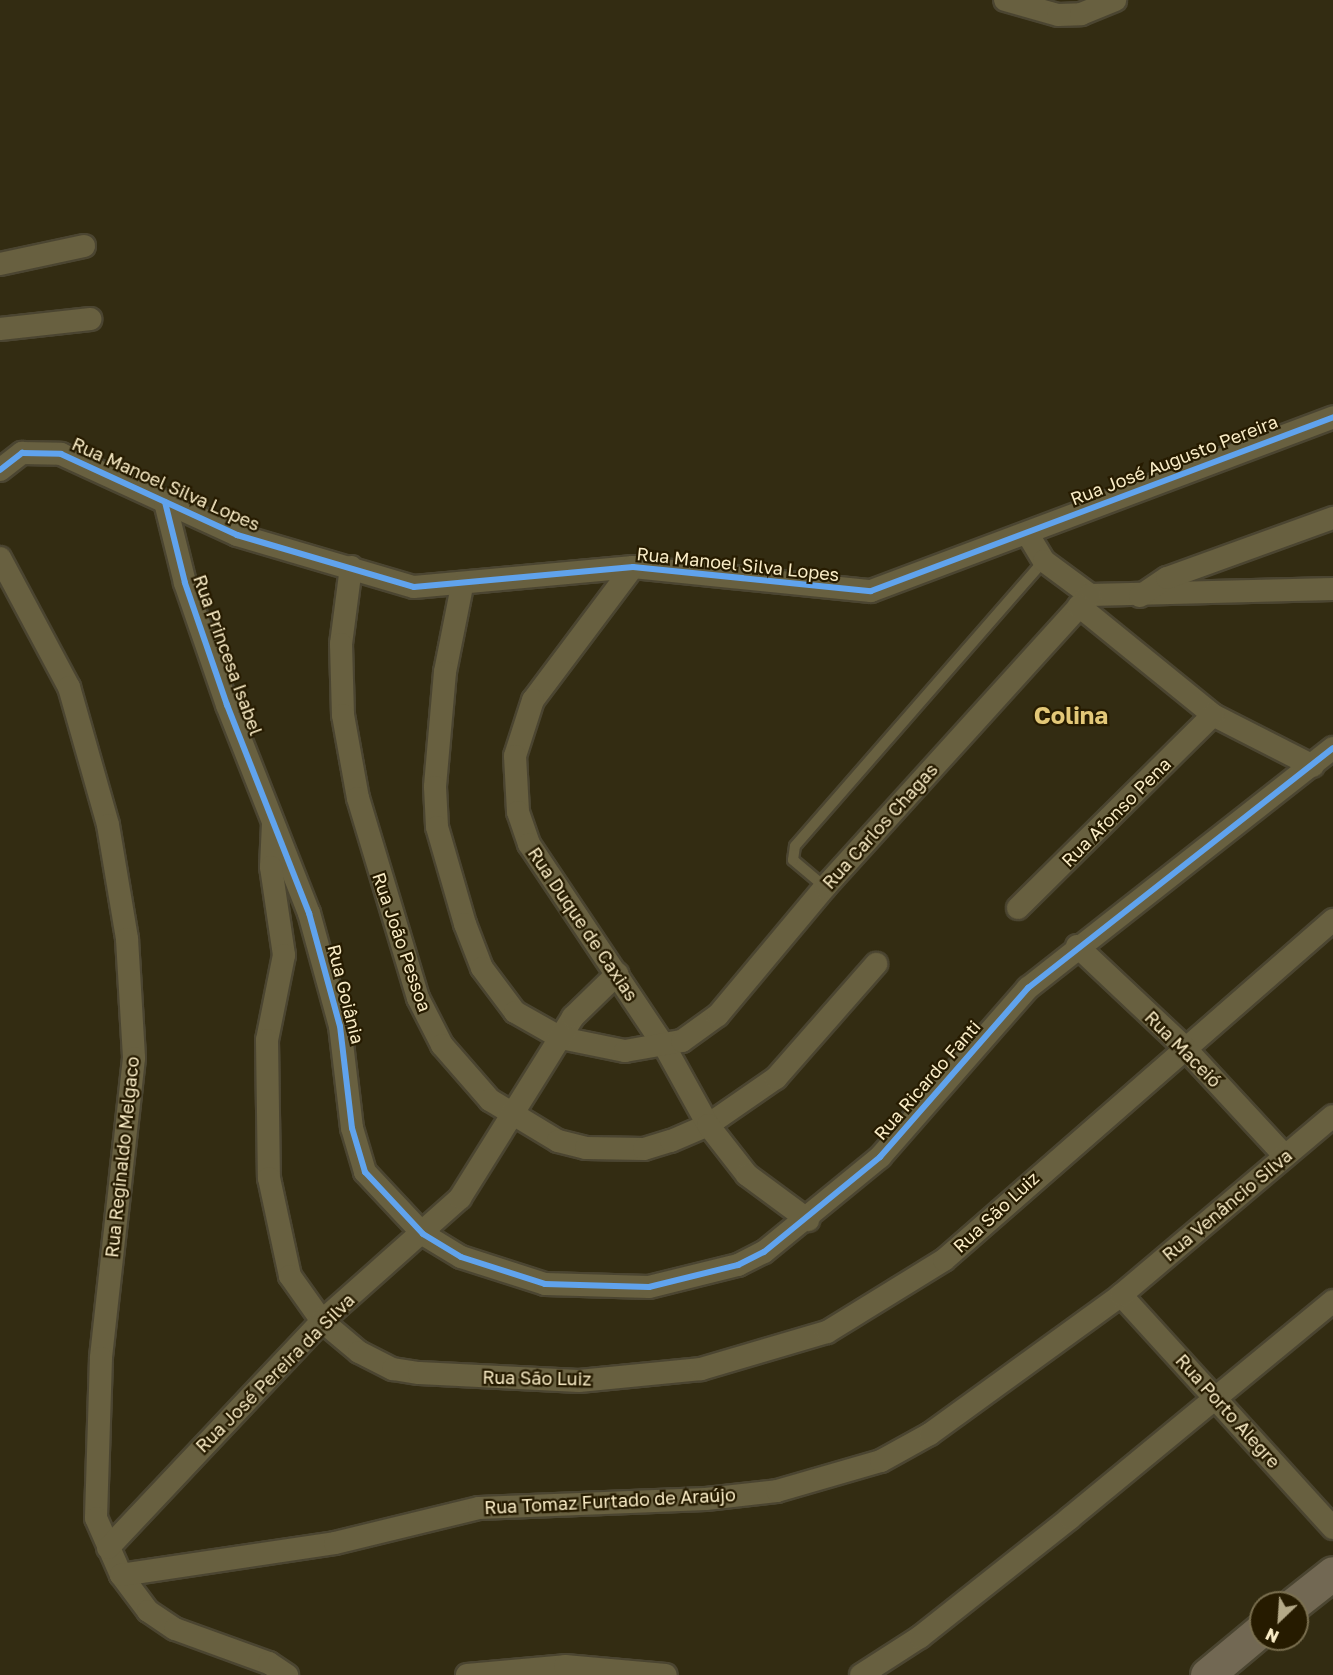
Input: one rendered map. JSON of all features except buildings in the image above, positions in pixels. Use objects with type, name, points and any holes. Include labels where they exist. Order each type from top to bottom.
[{"type":"main road","points":[[1309,1591],[1333,1573]]},
{"type":"main road","points":[[1207,1675],[1249,1639]]},
{"type":"street","points":[[1005,0],[1058,15],[1081,14],[1115,0]]},
{"type":"street","points":[[0,264],[84,246]]},
{"type":"street","points":[[0,329],[90,319]]},
{"type":"street","name":"Rua José Augusto Pereira","points":[[1027,533],[1333,417]]},
{"type":"street","name":"Rua Manoel Silva Lopes","points":[[0,470],[22,453],[61,454],[237,535],[414,587],[462,586],[633,567],[871,591],[1027,533]]},
{"type":"street","name":"Rua Princesa Isabel","points":[[165,502],[185,583],[219,683],[274,815]]},
{"type":"street","points":[[1140,596],[1167,578],[1229,553],[1333,518]]},
{"type":"street","points":[[1027,533],[1044,561],[1084,601],[1213,715],[1313,766]]},
{"type":"street","name":"Rua Reginaldo Melgaco","points":[[0,558],[69,687],[108,825],[127,939],[134,1009],[131,1105],[108,1282],[93,1492],[108,1548],[136,1600],[160,1620],[269,1662],[287,1675]]},
{"type":"street","name":"Rua João Pessoa","points":[[351,567],[341,644],[343,715],[358,798],[387,902],[418,998],[442,1045],[469,1082],[515,1117],[558,1141],[616,1150],[644,1149],[708,1125],[776,1078],[876,964]]},
{"type":"street","name":"Rua Duque de Caxias","points":[[633,567],[541,684],[523,726],[513,775],[529,844],[665,1047],[708,1125],[747,1175],[808,1220]]},
{"type":"street","points":[[462,586],[440,723],[437,827],[482,968],[514,1011],[561,1038],[604,1050],[665,1047]]},
{"type":"street","points":[[1084,601],[1140,596],[1333,589]]},
{"type":"street","name":"Rua Carlos Chagas","points":[[665,1047],[718,1015],[825,887],[1084,601]]},
{"type":"street","name":"Rua Afonso Pena","points":[[1018,908],[1213,715]]},
{"type":"street","name":"Rua Ricardo Fanti","points":[[423,1234],[498,1271],[545,1284],[597,1289],[649,1287],[738,1265],[808,1220],[889,1149],[1028,988],[1077,946],[1313,766],[1333,748]]},
{"type":"street","name":"Rua Goiânia","points":[[274,815],[340,1026],[357,1153],[374,1188],[423,1234]]},
{"type":"street","name":"Rua São Luiz","points":[[274,815],[271,867],[284,955],[267,1040],[269,1178],[290,1276],[322,1321],[375,1362],[474,1377],[579,1381],[701,1369],[766,1353],[827,1332],[944,1260],[1183,1046],[1333,920]]},
{"type":"street","name":"Rua Maceió","points":[[1077,946],[1183,1046],[1284,1155]]},
{"type":"street","name":"Rua José Pereira da Silva","points":[[108,1548],[322,1321],[423,1234],[460,1198],[515,1117],[582,1005],[617,974]]},
{"type":"street","name":"Rua Venâncio Silva","points":[[1121,1295],[1284,1155],[1333,1116]]},
{"type":"street","name":"Rua Porto Alegre","points":[[1121,1295],[1218,1398],[1333,1528]]},
{"type":"street","name":"Rua Tomaz Furtado de Araújo","points":[[121,1575],[335,1543],[478,1508],[706,1499],[823,1482],[881,1461],[930,1434],[1121,1295]]},
{"type":"street","points":[[861,1675],[920,1637],[1218,1398],[1333,1301]]},
{"type":"street","points":[[466,1675],[565,1666],[666,1675]]},
{"type":"lane","points":[[825,887],[793,860],[795,846],[1044,561]]},
{"type":"cycle path","points":[[0,470],[22,453],[61,454],[237,535],[414,587],[633,567],[871,591],[1333,417]]},
{"type":"cycle path","points":[[165,502],[185,583],[227,705],[309,913],[340,1026],[352,1128],[365,1172],[423,1234],[461,1257],[545,1284],[649,1287],[738,1265],[764,1252],[880,1157],[1028,988],[1333,748]]},
{"type":"district","name":"Colina","points":[[1071,715]]}]
